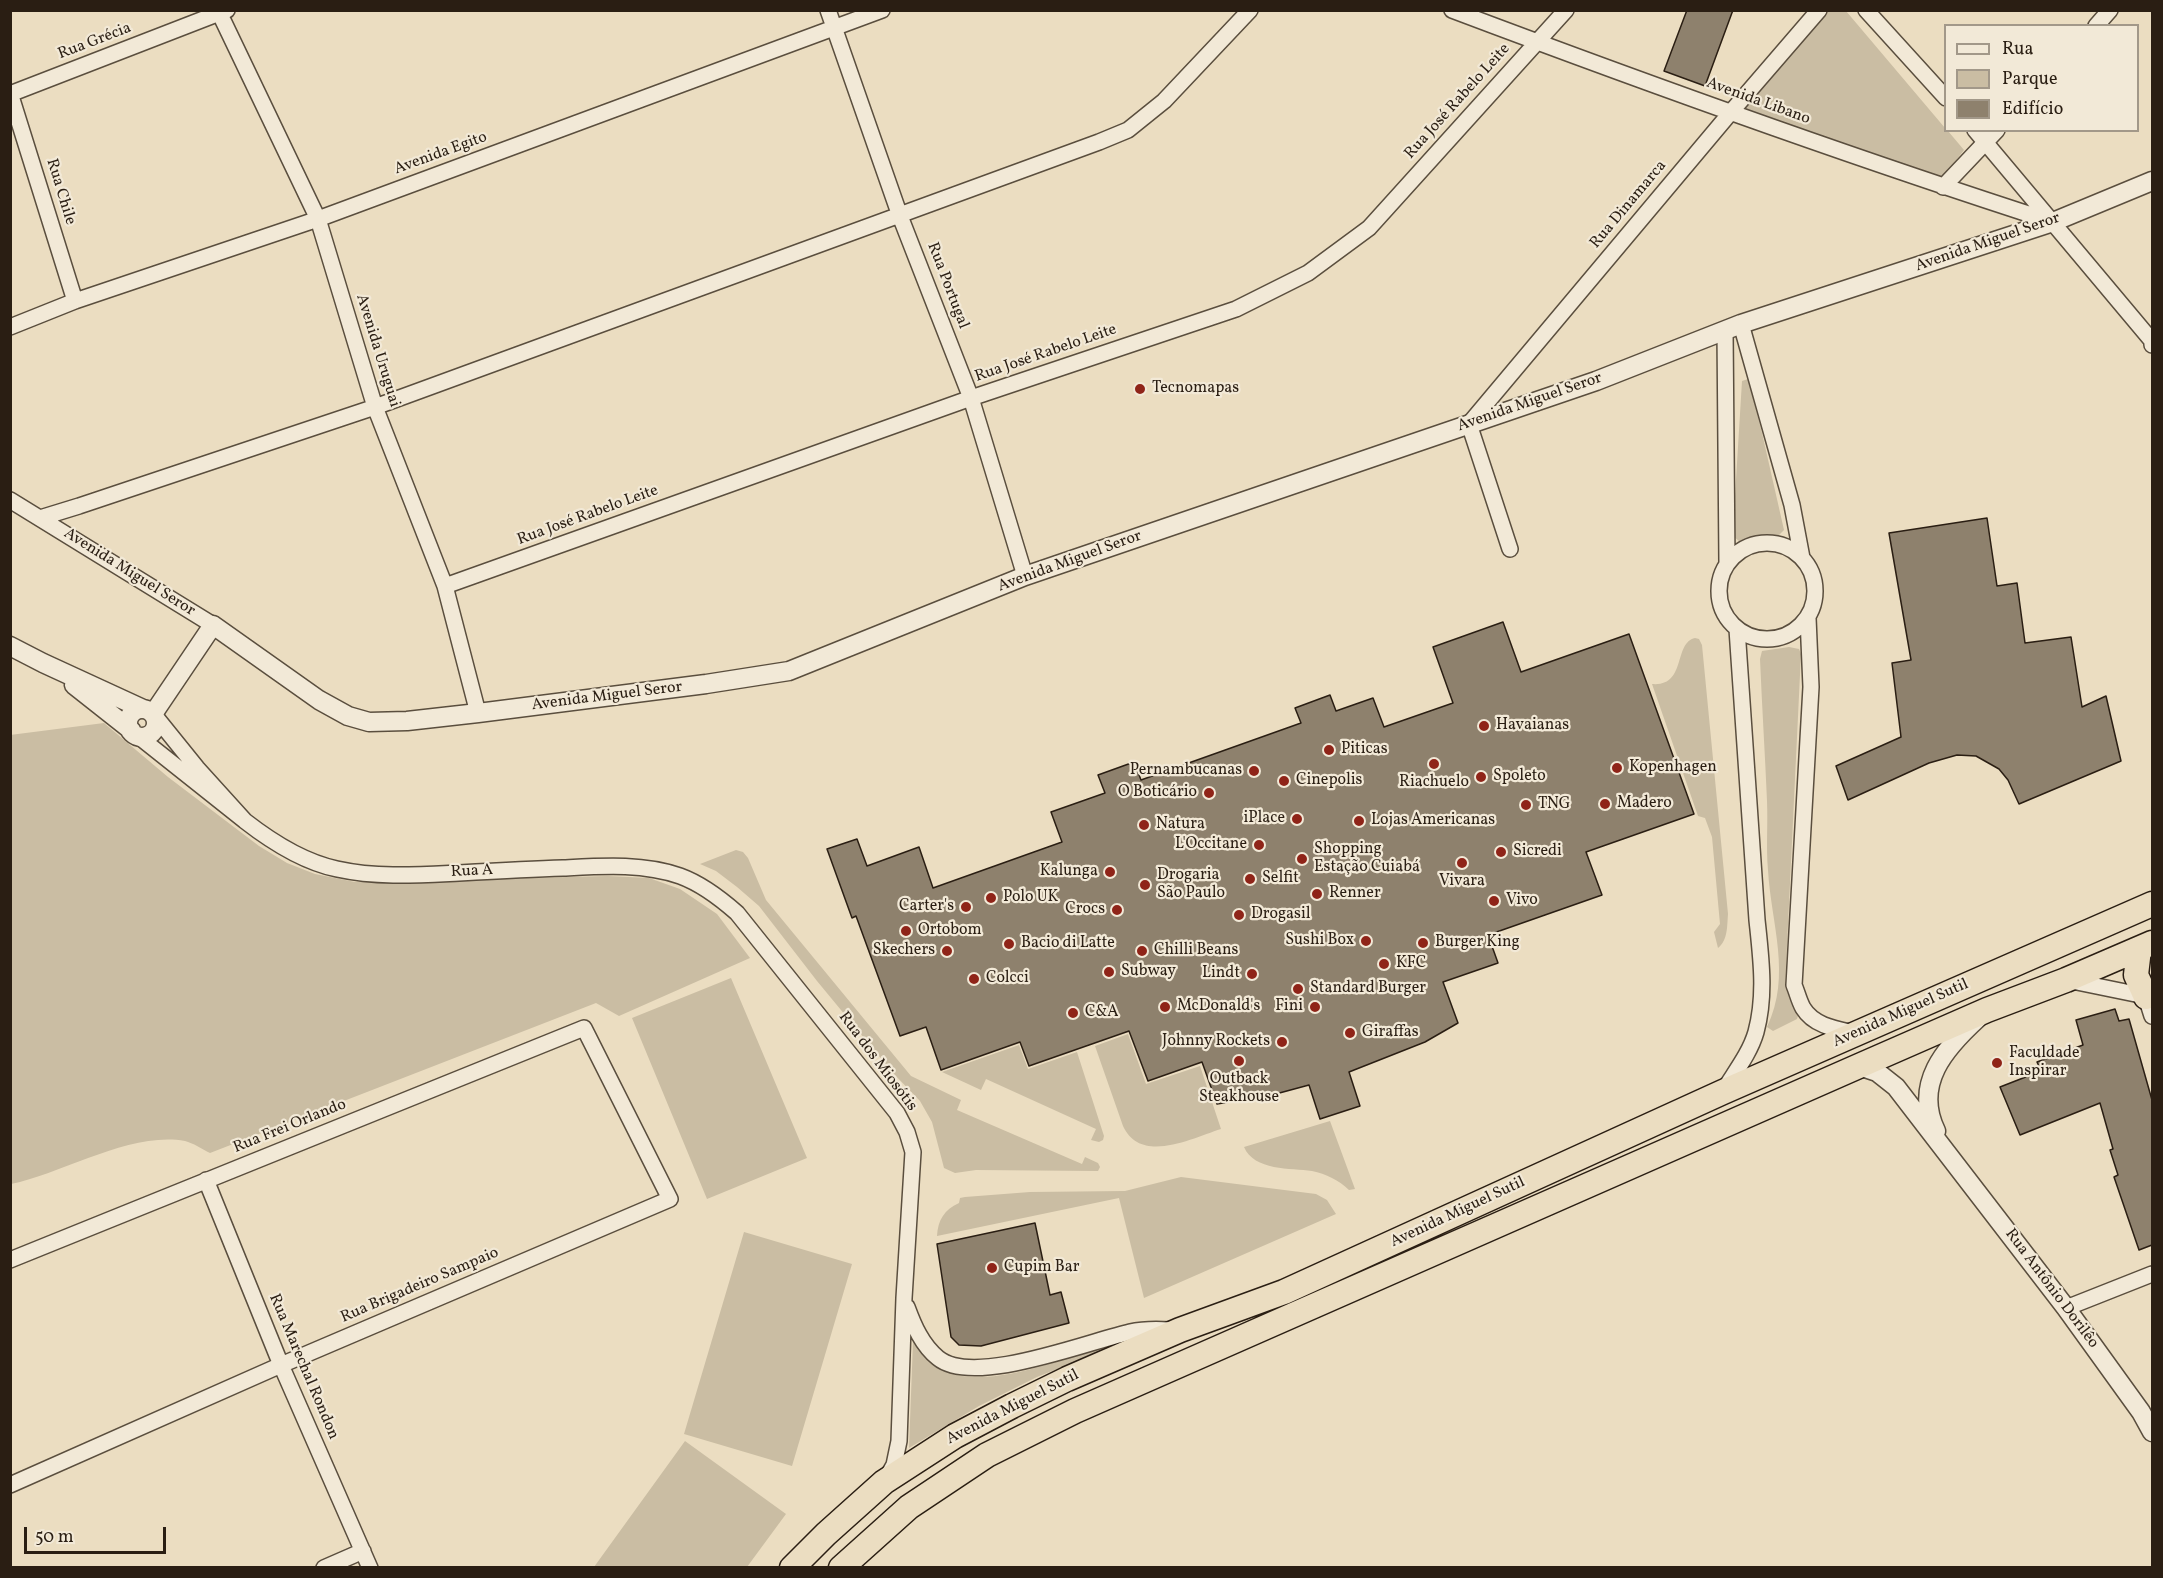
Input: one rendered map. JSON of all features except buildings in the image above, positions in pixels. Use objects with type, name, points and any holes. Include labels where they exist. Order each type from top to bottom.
[{"type":"highway","name":"Avenida Miguel Sutil","points":[[792,1568],[884,1482],[955,1436],[1067,1379],[1180,1330],[1284,1292],[1723,1092],[2152,904]]},
{"type":"highway","name":"Avenida Miguel Sutil","points":[[841,1568],[909,1507],[977,1461],[1075,1411],[1987,1010],[2146,946]]},
{"type":"highway","points":[[2146,946],[2136,975],[2150,1004]]},
{"type":"street","name":"Rua Portugal","points":[[828,10],[900,216],[971,398],[1025,576]]},
{"type":"street","name":"Avenida Egito","points":[[10,327],[75,301],[318,219],[836,29],[882,10]]},
{"type":"street","points":[[40,518],[375,407],[900,216],[1128,130],[1164,101],[1250,10]]},
{"type":"street","name":"Avenida Libano","points":[[1452,10],[1943,187],[2053,222]]},
{"type":"street","name":"Rua José Rabelo Leite","points":[[445,586],[971,398],[1236,309],[1308,273],[1369,228],[1566,10]]},
{"type":"street","name":"Rua Dinamarca","points":[[1468,424],[1819,10]]},
{"type":"street","points":[[1866,10],[1944,96]]},
{"type":"street","points":[[2098,24],[2110,10]]},
{"type":"street","name":"Rua Grécia","points":[[11,94],[221,11]]},
{"type":"street","name":"Avenida Uruguai","points":[[221,11],[318,219],[375,407],[445,586],[478,712]]},
{"type":"street","name":"Rua Chile","points":[[11,94],[75,301]]},
{"type":"street","points":[[1977,132],[2152,342]]},
{"type":"street","points":[[1943,187],[1995,132]]},
{"type":"street","name":"Avenida Miguel Seror","points":[[10,500],[213,625],[319,700],[348,716],[369,722],[407,721],[706,684],[789,671],[1025,576],[1596,381],[1733,327],[2053,222],[2152,181]]},
{"type":"street","points":[[1733,327],[1792,505],[1802,558]]},
{"type":"street","points":[[1727,564],[1749,546],[1763,543],[1777,544],[1791,549],[1802,558],[1811,571],[1815,586],[1814,603],[1808,618],[1785,636],[1770,639],[1755,638],[1737,629],[1723,609],[1719,596],[1727,564],[1733,327]]},
{"type":"street","points":[[1468,424],[1510,549]]},
{"type":"street","points":[[1808,618],[1811,687],[1794,985],[1803,1009],[1818,1023],[1833,1029],[1858,1033]]},
{"type":"street","points":[[134,733],[147,735],[155,730],[156,720],[150,713],[213,625]]},
{"type":"street","points":[[1723,1092],[1755,1034],[1762,1000],[1762,967],[1737,629]]},
{"type":"street","name":"Rua A","points":[[10,646],[150,713],[245,821]]},
{"type":"street","name":"Rua A","points":[[43,663],[273,841],[296,854],[335,869],[384,876],[624,866],[648,868],[680,876],[708,889]]},
{"type":"street","name":"Rua dos Miosótis","points":[[708,889],[737,913],[897,1113],[907,1132],[913,1152],[904,1299],[899,1441],[894,1464],[884,1482]]},
{"type":"street","points":[[2066,980],[2150,1004]]},
{"type":"street","name":"Rua Antônio Dorilêo","points":[[1946,1149],[1932,1124],[1928,1100],[1930,1082],[1947,1050],[1987,1010]]},
{"type":"street","name":"Rua Frei Orlando","points":[[10,1260],[584,1028]]},
{"type":"street","name":"Rua Brigadeiro Sampaio","points":[[10,1485],[281,1365],[670,1199],[584,1028]]},
{"type":"street","name":"Rua Antônio Dorilêo","points":[[1859,1066],[1876,1072],[1896,1087],[1946,1149],[2066,1308],[2141,1412],[2152,1432]]},
{"type":"street","name":"Rua Marechal Rondon","points":[[206,1180],[281,1365],[370,1568]]},
{"type":"street","points":[[2066,1308],[2152,1274]]},
{"type":"street","name":"Rua dos Miosótis","points":[[904,1299],[924,1343],[939,1359],[954,1366],[975,1368],[1001,1366],[1131,1332],[1157,1329],[1180,1330]]},
{"type":"street","points":[[324,1568],[363,1551]]},
{"type":"green space","points":[[1829,11],[1846,11],[1944,127],[1944,132],[1949,132],[1964,150],[1941,180],[1741,109]]},
{"type":"green space","points":[[1748,379],[1784,530],[1778,536],[1755,537],[1739,541],[1734,537],[1733,529],[1742,381]]},
{"type":"green space","points":[[1695,638],[1699,639],[1702,645],[1728,914],[1725,937],[1718,948],[1714,932],[1720,924],[1712,837],[1705,818],[1698,816],[1652,684],[1663,683],[1670,679],[1684,648]]},
{"type":"green space","points":[[1789,647],[1799,649],[1801,654],[1785,987],[1798,1016],[1797,1019],[1773,1031],[1767,1027],[1774,1008],[1779,969],[1767,861],[1767,801],[1760,659],[1762,651]]},
{"type":"green space","points":[[104,723],[168,777],[259,846],[287,863],[315,874],[355,882],[608,876],[649,878],[680,889],[717,914],[750,958],[619,1016],[596,1003],[210,1153],[185,1141],[142,1142],[120,1147],[11,1184],[10,735]]},
{"type":"green space","points":[[736,850],[743,852],[748,858],[766,900],[911,1076],[961,1100],[957,1110],[1082,1164],[1085,1157],[1098,1163],[1100,1167],[1098,1171],[976,1170],[955,1173],[944,1168],[932,1122],[920,1101],[893,1073],[817,981],[759,906],[716,871],[700,864]]},
{"type":"green space","points":[[731,978],[807,1158],[707,1199],[632,1018]]},
{"type":"green space","points":[[1128,1034],[1146,1084],[1200,1066],[1221,1129],[1168,1146],[1142,1144],[1131,1138],[1123,1126],[1095,1046]]},
{"type":"green space","points":[[1019,1045],[1028,1069],[1077,1052],[1104,1136],[1103,1140],[1099,1142],[1091,1140],[1096,1129],[986,1079],[981,1090],[942,1072]]},
{"type":"green space","points":[[1330,1121],[1355,1189],[1349,1190],[1337,1180],[1317,1172],[1264,1164],[1249,1155],[1244,1147]]},
{"type":"green space","points":[[1181,1177],[1316,1194],[1327,1200],[1336,1214],[1144,1298],[1119,1198],[937,1236],[943,1216],[959,1203],[960,1198],[1030,1192],[1125,1191]]},
{"type":"green space","points":[[744,1232],[852,1264],[792,1466],[684,1434]]},
{"type":"green space","points":[[913,1341],[924,1356],[938,1368],[956,1375],[976,1377],[1020,1372],[1103,1346],[1105,1350],[1037,1377],[979,1406],[909,1448]]},
{"type":"green space","points":[[685,1441],[786,1514],[747,1567],[594,1567]]},
{"type":"place","name":"Tecnomapas","points":[[1140,389]]},
{"type":"place","name":"Havaianas","points":[[1484,726]]},
{"type":"place","name":"Piticas","points":[[1329,750]]},
{"type":"place","name":"Riachuelo","points":[[1434,764]]},
{"type":"place","name":"Kopenhagen","points":[[1617,768]]},
{"type":"place","name":"Pernambucanas","points":[[1254,771]]},
{"type":"place","name":"Spoleto","points":[[1481,777]]},
{"type":"place","name":"Cinepolis","points":[[1284,781]]},
{"type":"place","name":"O Boticário","points":[[1209,793]]},
{"type":"place","name":"Madero","points":[[1605,804]]},
{"type":"place","name":"TNG","points":[[1526,805]]},
{"type":"place","name":"iPlace","points":[[1297,819]]},
{"type":"place","name":"Lojas Americanas","points":[[1359,821]]},
{"type":"place","name":"Natura","points":[[1144,825]]},
{"type":"place","name":"L'Occitane","points":[[1259,845]]},
{"type":"place","name":"Sicredi","points":[[1501,852]]},
{"type":"place","name":"Shopping Estação Cuiabá","points":[[1302,859]]},
{"type":"place","name":"Vivara","points":[[1462,863]]},
{"type":"place","name":"Kalunga","points":[[1110,872]]},
{"type":"place","name":"Selfit","points":[[1250,879]]},
{"type":"place","name":"Drogaria São Paulo","points":[[1145,885]]},
{"type":"place","name":"Renner","points":[[1317,894]]},
{"type":"place","name":"Polo UK","points":[[991,898]]},
{"type":"place","name":"Vivo","points":[[1494,901]]},
{"type":"place","name":"Carter's","points":[[966,907]]},
{"type":"place","name":"Crocs","points":[[1117,910]]},
{"type":"place","name":"Drogasil","points":[[1239,915]]},
{"type":"place","name":"Ortobom","points":[[906,931]]},
{"type":"place","name":"Sushi Box","points":[[1366,941]]},
{"type":"place","name":"Burger King","points":[[1423,943]]},
{"type":"place","name":"Bacio di Latte","points":[[1009,944]]},
{"type":"place","name":"Skechers","points":[[947,951]]},
{"type":"place","name":"Chilli Beans","points":[[1142,951]]},
{"type":"place","name":"KFC","points":[[1384,964]]},
{"type":"place","name":"Subway","points":[[1109,972]]},
{"type":"place","name":"Lindt","points":[[1252,974]]},
{"type":"place","name":"Colcci","points":[[974,979]]},
{"type":"place","name":"Standard Burger","points":[[1298,989]]},
{"type":"place","name":"McDonald's","points":[[1165,1007]]},
{"type":"place","name":"Fini","points":[[1315,1007]]},
{"type":"place","name":"C&A","points":[[1073,1013]]},
{"type":"place","name":"Giraffas","points":[[1350,1033]]},
{"type":"place","name":"Johnny Rockets","points":[[1282,1042]]},
{"type":"place","name":"Outback Steakhouse","points":[[1239,1061]]},
{"type":"place","name":"Faculdade Inspirar","points":[[1997,1063]]},
{"type":"place","name":"Cupim Bar","points":[[992,1268]]}]
